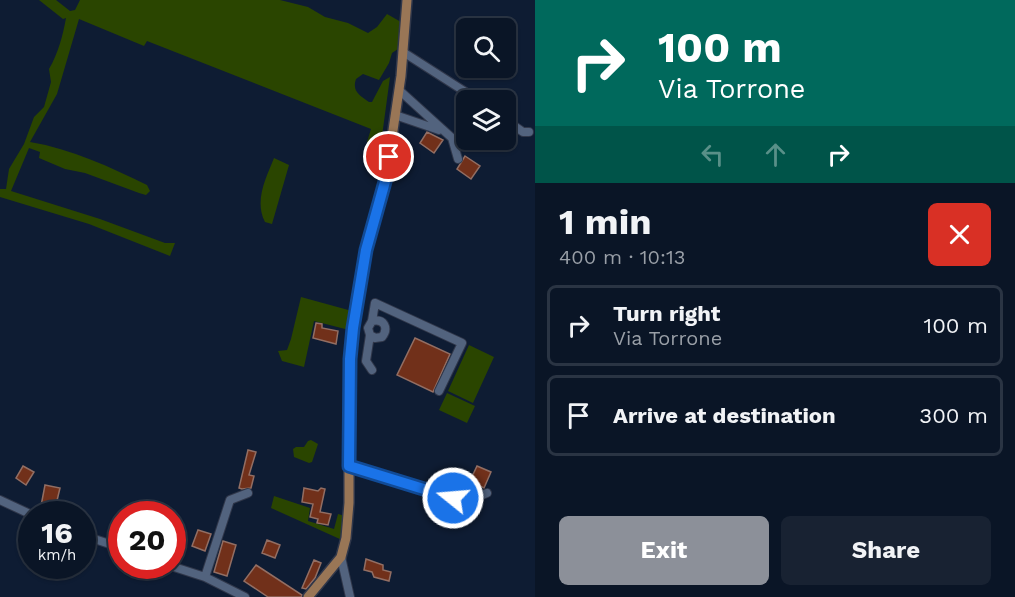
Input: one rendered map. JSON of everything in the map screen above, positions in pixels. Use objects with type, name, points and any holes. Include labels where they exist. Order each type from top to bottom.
[{"type":"main road","points":[[308,597],[341,557],[346,538],[349,367],[353,328],[366,250],[386,178],[399,90],[407,0]]},
{"type":"street","points":[[403,52],[462,90]]},
{"type":"street","points":[[399,90],[452,138],[458,159]]},
{"type":"street","points":[[395,115],[445,132]]},
{"type":"street","points":[[516,127],[523,132],[529,132]]},
{"type":"street","points":[[372,370],[366,362],[375,303],[462,344],[439,390]]},
{"type":"street","points":[[353,328],[370,328],[378,320],[383,322],[389,334],[375,338],[370,328]]},
{"type":"street","points":[[349,466],[453,498],[473,499],[487,493]]},
{"type":"street","points":[[206,577],[230,500],[248,493]]},
{"type":"street","points":[[0,500],[18,508]]},
{"type":"street","points":[[341,557],[350,597]]},
{"type":"street","points":[[186,571],[206,577],[245,597]]},
{"type":"green space","points":[[39,0],[56,0],[70,11],[75,10],[80,0],[280,0],[308,7],[325,17],[348,23],[368,33],[377,27],[387,14],[401,22],[398,49],[392,53],[379,80],[363,74],[356,79],[355,83],[359,95],[372,102],[383,81],[390,77],[380,151],[367,142],[371,129],[147,41],[144,46],[79,19],[57,94],[30,142],[90,159],[147,185],[150,191],[146,195],[85,173],[65,169],[39,158],[40,152],[29,148],[11,191],[100,219],[165,243],[175,243],[170,256],[89,224],[0,197],[0,189],[6,189],[9,169],[24,144],[34,117],[44,107],[51,82],[49,69],[58,51],[65,24],[66,18],[63,19]]},
{"type":"green space","points":[[274,158],[289,165],[272,224],[265,222],[261,198]]},
{"type":"green space","points":[[301,297],[352,311],[349,330],[314,321],[304,367],[282,361],[278,351],[287,350]]},
{"type":"green space","points":[[469,345],[494,357],[473,403],[448,391]]},
{"type":"green space","points":[[447,393],[475,406],[467,423],[439,410]]},
{"type":"green space","points":[[311,440],[318,444],[312,462],[294,457],[293,449],[304,447]]},
{"type":"green space","points":[[274,496],[310,508],[308,521],[334,529],[338,514],[345,516],[342,540],[271,508]]},
{"type":"building","points":[[427,132],[443,140],[434,153],[420,143]]},
{"type":"building","points":[[465,156],[480,166],[471,179],[457,169]]},
{"type":"building","points":[[316,323],[322,324],[322,328],[338,331],[336,344],[313,338]]},
{"type":"building","points":[[415,338],[450,354],[433,392],[397,375]]},
{"type":"building","points":[[248,450],[256,452],[249,475],[254,476],[251,488],[242,489],[239,488]]},
{"type":"building","points":[[23,466],[34,472],[26,485],[16,478]]},
{"type":"building","points":[[477,466],[491,472],[484,488],[470,481]]},
{"type":"building","points":[[45,485],[60,488],[57,501],[42,501]]},
{"type":"building","points":[[304,488],[318,491],[321,488],[325,489],[320,512],[331,514],[328,525],[317,523],[318,519],[310,517],[313,504],[302,502]]},
{"type":"building","points":[[198,530],[211,534],[205,551],[192,546]]},
{"type":"building","points":[[267,540],[280,545],[275,558],[262,553]]},
{"type":"building","points":[[223,541],[236,545],[227,576],[214,572]]},
{"type":"building","points":[[366,559],[383,565],[383,570],[391,572],[389,581],[374,577],[372,572],[364,570]]},
{"type":"building","points":[[314,560],[321,563],[315,578],[306,589],[302,588]]},
{"type":"building","points":[[256,565],[302,595],[301,597],[268,597],[244,581]]},
{"type":"route","points":[[389,157],[386,178],[366,250],[353,328],[350,359],[349,466],[453,498]]}]
